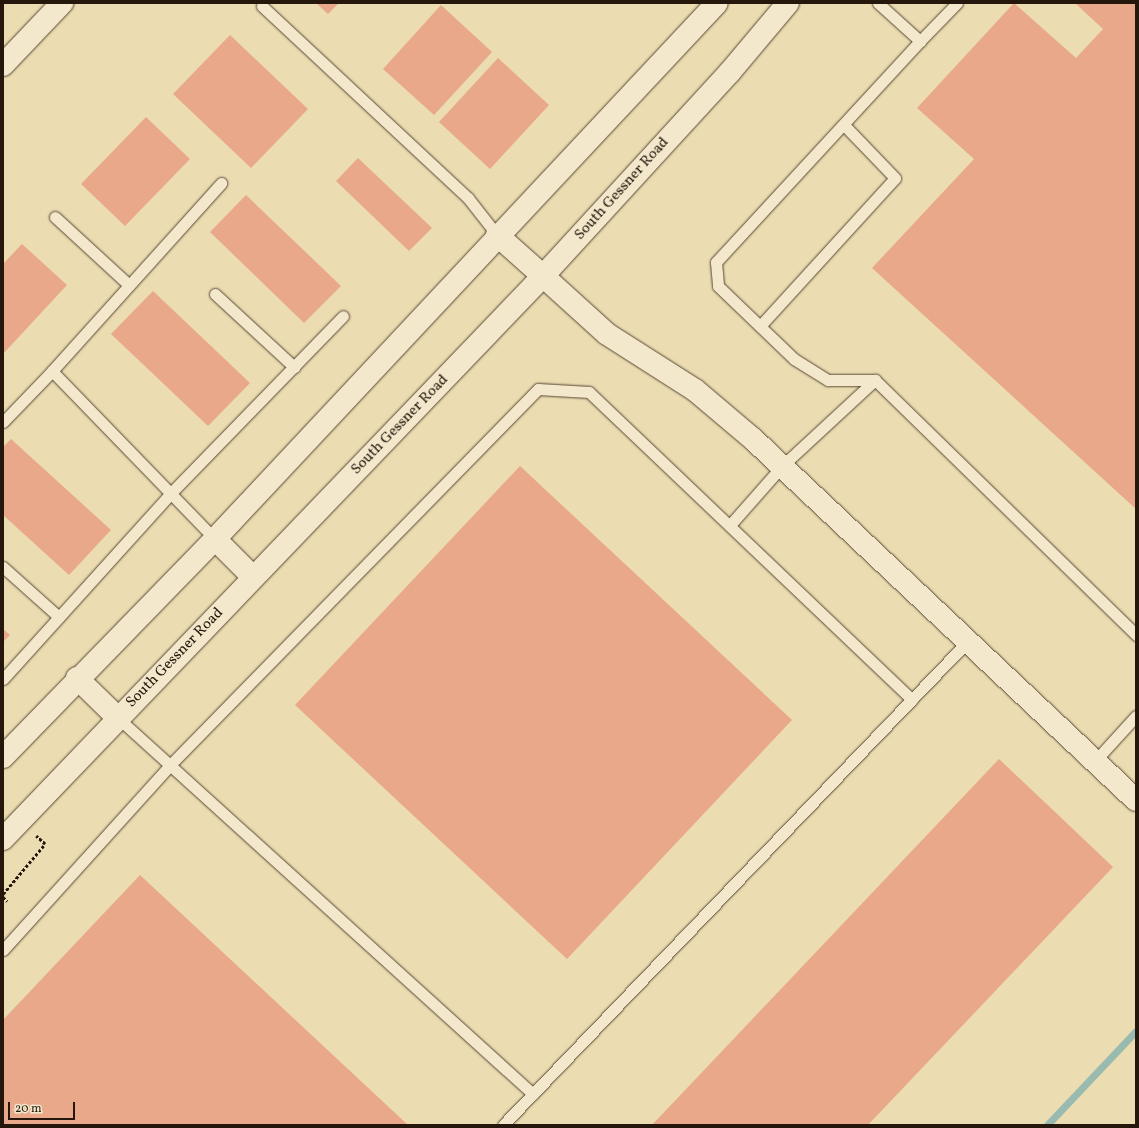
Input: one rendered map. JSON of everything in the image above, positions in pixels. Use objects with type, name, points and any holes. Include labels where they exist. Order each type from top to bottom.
[{"type":"main road","points":[[3,65],[62,3]]},
{"type":"main road","points":[[6,748],[214,539],[497,235],[717,3]]},
{"type":"main road","name":"South Gessner Road","points":[[3,839],[543,276],[730,72],[788,3]]},
{"type":"main road","points":[[497,235],[607,334],[695,390],[782,466],[1136,800]]},
{"type":"main road","points":[[214,539],[253,577]]},
{"type":"main road","points":[[77,678],[118,718]]},
{"type":"lane","points":[[878,3],[920,41]]},
{"type":"lane","points":[[957,3],[920,41],[716,262],[718,286],[794,359],[828,380],[875,380],[1136,635]]},
{"type":"lane","points":[[262,6],[468,198],[497,235]]},
{"type":"lane","points":[[760,326],[895,178],[844,125]]},
{"type":"lane","points":[[4,420],[52,371],[221,183]]},
{"type":"lane","points":[[55,217],[129,285]]},
{"type":"lane","points":[[215,294],[294,368]]},
{"type":"lane","points":[[3,679],[170,494],[343,316]]},
{"type":"lane","points":[[52,371],[214,539]]},
{"type":"lane","points":[[730,525],[782,466],[875,380]]},
{"type":"lane","points":[[3,950],[170,765],[538,389],[589,392],[912,700]]},
{"type":"lane","points":[[3,567],[59,617]]},
{"type":"lane","points":[[503,1125],[967,642]]},
{"type":"lane","points":[[1095,761],[1136,716]]},
{"type":"lane","points":[[118,718],[533,1094]]},
{"type":"path","points":[[3,894],[45,844],[34,834]]},
{"type":"path","points":[[3,897],[6,901]]},
{"type":"building","points":[[316,3],[339,3],[328,14]]},
{"type":"building","points":[[1014,3],[1076,58],[1103,29],[1075,3],[1136,3],[1136,509],[872,268],[974,159],[917,108]]},
{"type":"building","points":[[441,5],[492,52],[434,115],[383,69]]},
{"type":"building","points":[[230,35],[308,109],[251,168],[173,94]]},
{"type":"building","points":[[498,58],[549,105],[490,169],[439,122]]},
{"type":"building","points":[[146,117],[190,159],[125,226],[81,184]]},
{"type":"building","points":[[358,158],[432,228],[409,251],[336,181]]},
{"type":"building","points":[[246,195],[341,286],[304,323],[210,232]]},
{"type":"building","points":[[22,244],[67,285],[3,354],[3,264]]},
{"type":"building","points":[[153,291],[250,383],[208,426],[111,334]]},
{"type":"building","points":[[11,439],[111,530],[69,575],[3,515],[3,447]]},
{"type":"building","points":[[520,466],[792,720],[567,959],[295,705]]},
{"type":"building","points":[[3,629],[10,635],[3,642]]},
{"type":"building","points":[[999,759],[1113,867],[868,1125],[652,1125]]},
{"type":"building","points":[[140,875],[408,1125],[3,1125],[3,1020]]},
{"type":"waterway","points":[[1047,1125],[1136,1031]]}]
